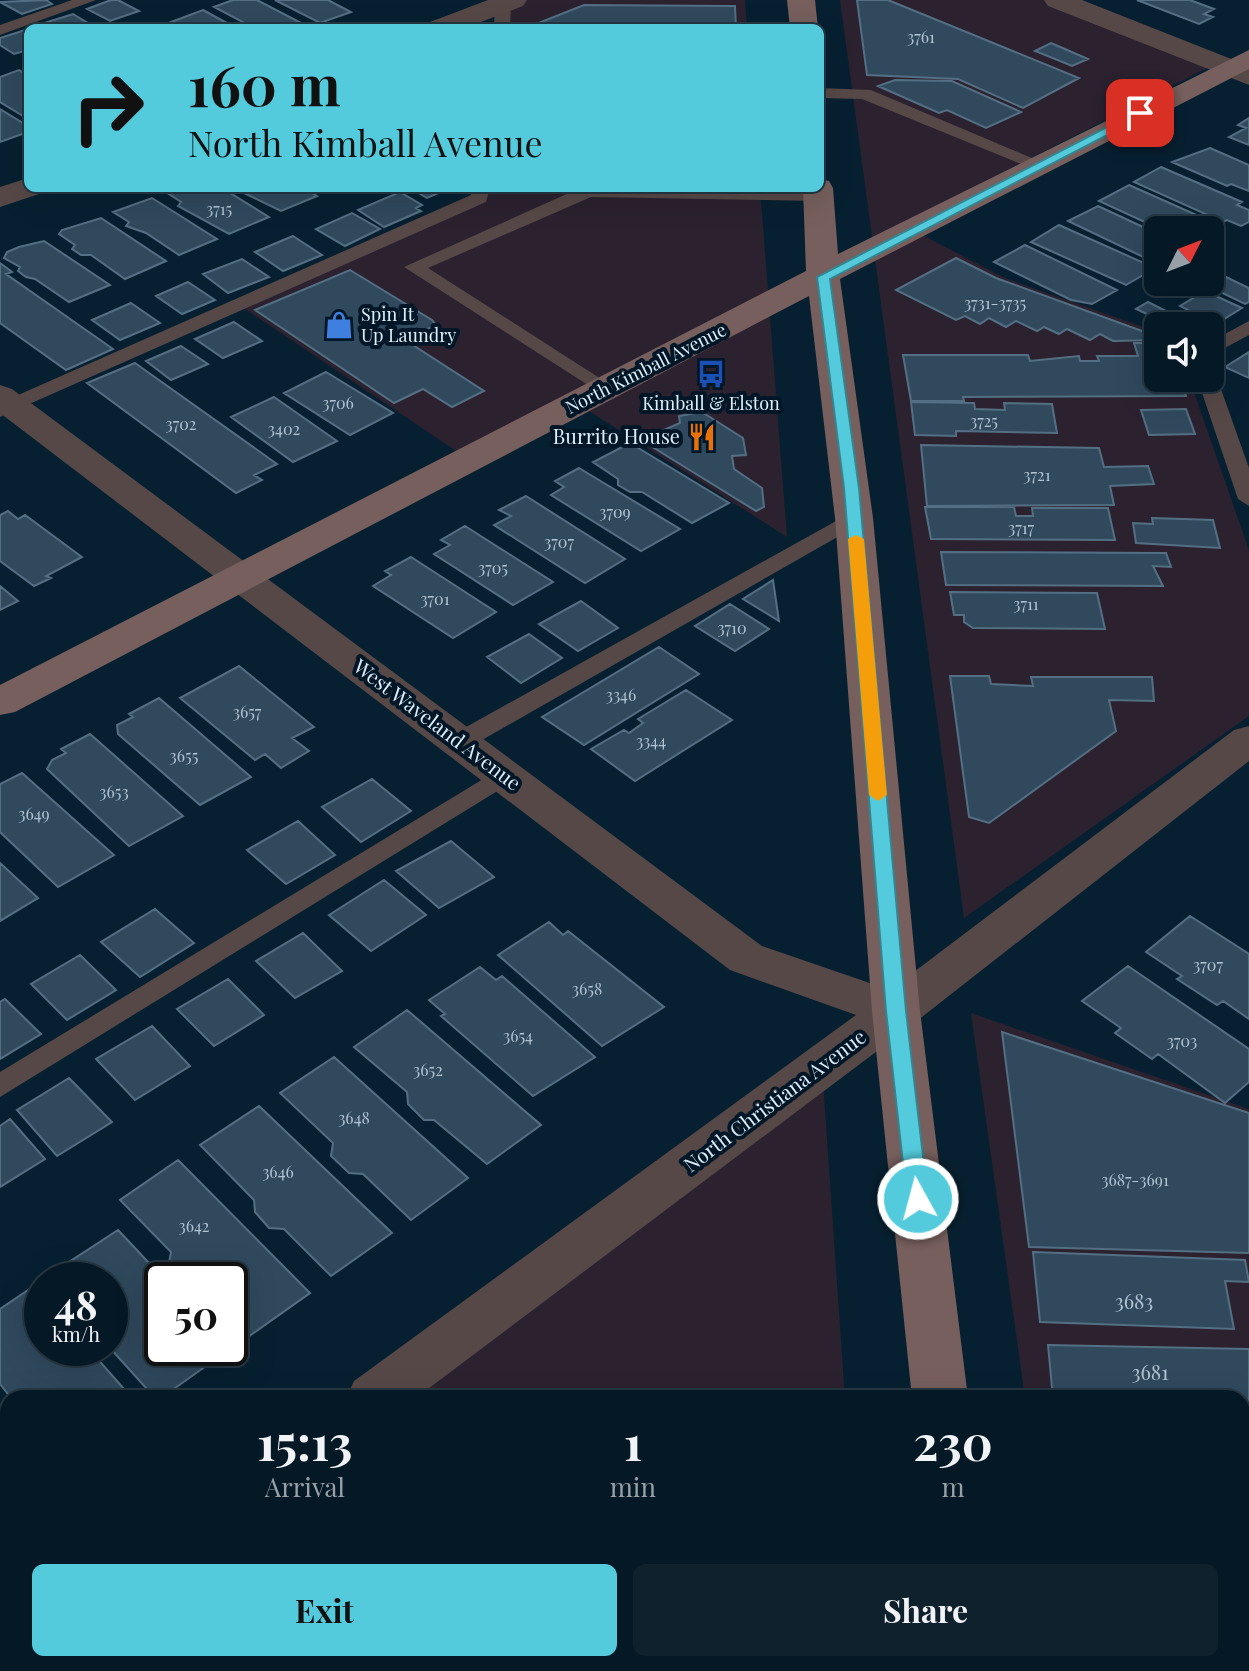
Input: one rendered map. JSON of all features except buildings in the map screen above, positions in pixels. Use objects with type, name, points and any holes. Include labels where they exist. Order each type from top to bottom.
[{"type":"street","points":[[801,0],[804,24]]},
{"type":"street","points":[[1058,0],[1243,67]]},
{"type":"street","points":[[456,24],[506,11]]},
{"type":"street","name":"North Kimball Avenue","points":[[0,702],[1037,164],[1243,67]]},
{"type":"street","points":[[0,198],[24,189]]},
{"type":"street","points":[[818,192],[823,277],[854,518],[896,1011],[939,1390]]},
{"type":"street","name":"West Waveland Avenue","points":[[4,404],[746,958],[896,1011]]},
{"type":"street","name":"North Christiana Avenue","points":[[385,1390],[896,1011],[1249,740]]},
{"type":"lane","points":[[0,30],[88,0]]},
{"type":"lane","points":[[824,93],[865,94],[1037,164]]},
{"type":"lane","points":[[4,404],[480,198],[481,192]]},
{"type":"lane","points":[[586,192],[414,267],[605,390]]},
{"type":"lane","points":[[1224,342],[1249,327]]},
{"type":"lane","points":[[1212,392],[1249,499]]},
{"type":"lane","points":[[459,742],[854,518]]},
{"type":"lane","points":[[0,1086],[503,776]]},
{"type":"shaded area","points":[[522,0],[745,0],[747,24],[507,24],[509,5]]},
{"type":"shaded area","points":[[840,0],[1060,0],[1217,63],[901,224],[1005,278],[1144,327],[1144,392],[1194,392],[1249,550],[1249,716],[964,918]]},
{"type":"shaded area","points":[[484,192],[760,192],[787,537],[578,404],[468,459],[242,307],[483,198]]},
{"type":"shaded area","points":[[971,1013],[1249,1109],[1249,1390],[1024,1390]]},
{"type":"shaded area","points":[[822,1067],[844,1390],[398,1390]]},
{"type":"slow traffic","points":[[856,539],[878,795]]},
{"type":"place","name":"Spin It Up Laundry","points":[[339,325]]},
{"type":"place","name":"Kimball & Elston","points":[[711,374]]},
{"type":"place","name":"Burrito House","points":[[702,437]]},
{"type":"route","points":[[918,1199],[896,1011],[851,488],[823,277],[1140,113]]}]
